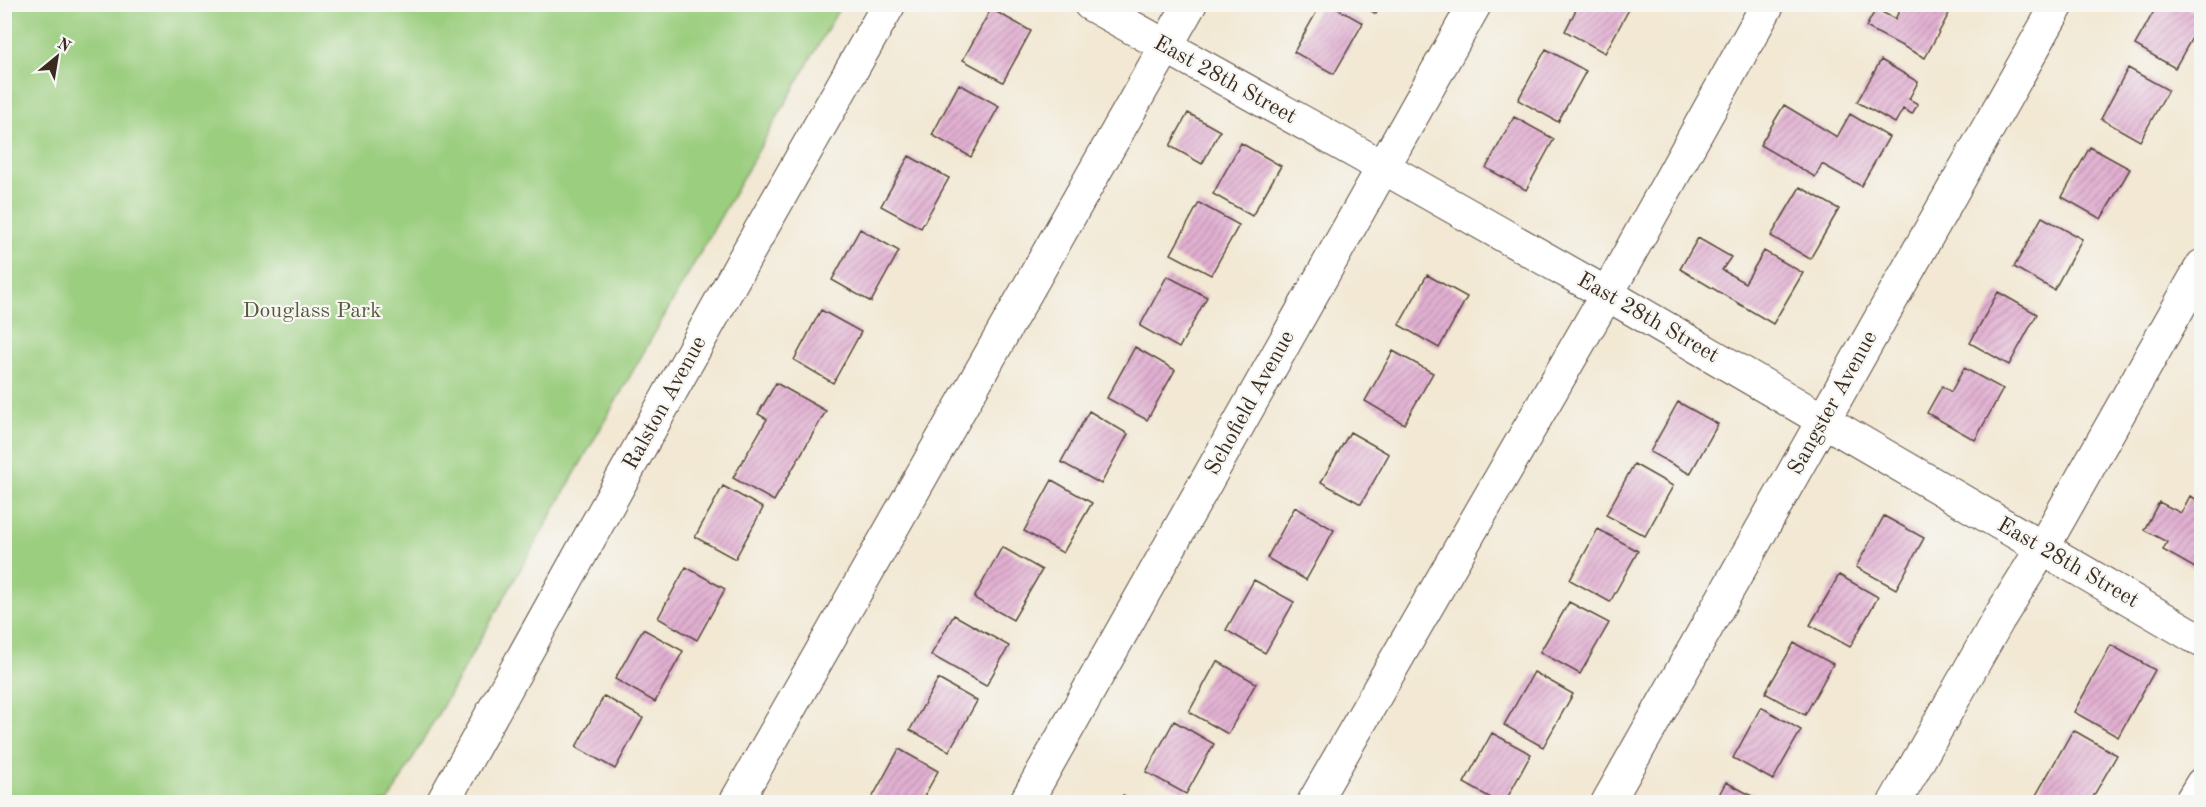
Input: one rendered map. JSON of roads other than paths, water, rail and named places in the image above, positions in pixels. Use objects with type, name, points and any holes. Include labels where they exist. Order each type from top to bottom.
[{"type":"street","name":"Ralston Avenue","points":[[444,802],[889,4]]},
{"type":"street","name":"East 28th Street","points":[[1090,4],[1165,48],[1383,166],[1607,294],[2202,641]]},
{"type":"street","points":[[736,802],[1190,4]]},
{"type":"street","name":"Schofield Avenue","points":[[1026,802],[1475,4]]},
{"type":"street","points":[[1314,802],[1607,294],[1768,4]]},
{"type":"street","name":"Sangster Avenue","points":[[1608,802],[2058,4]]},
{"type":"street","points":[[1895,802],[1998,620],[2042,549],[2202,266]]},
{"type":"street","points":[[2191,802],[2202,784]]},
{"type":"park label","name":"Douglass Park","points":[[312,311]]}]
